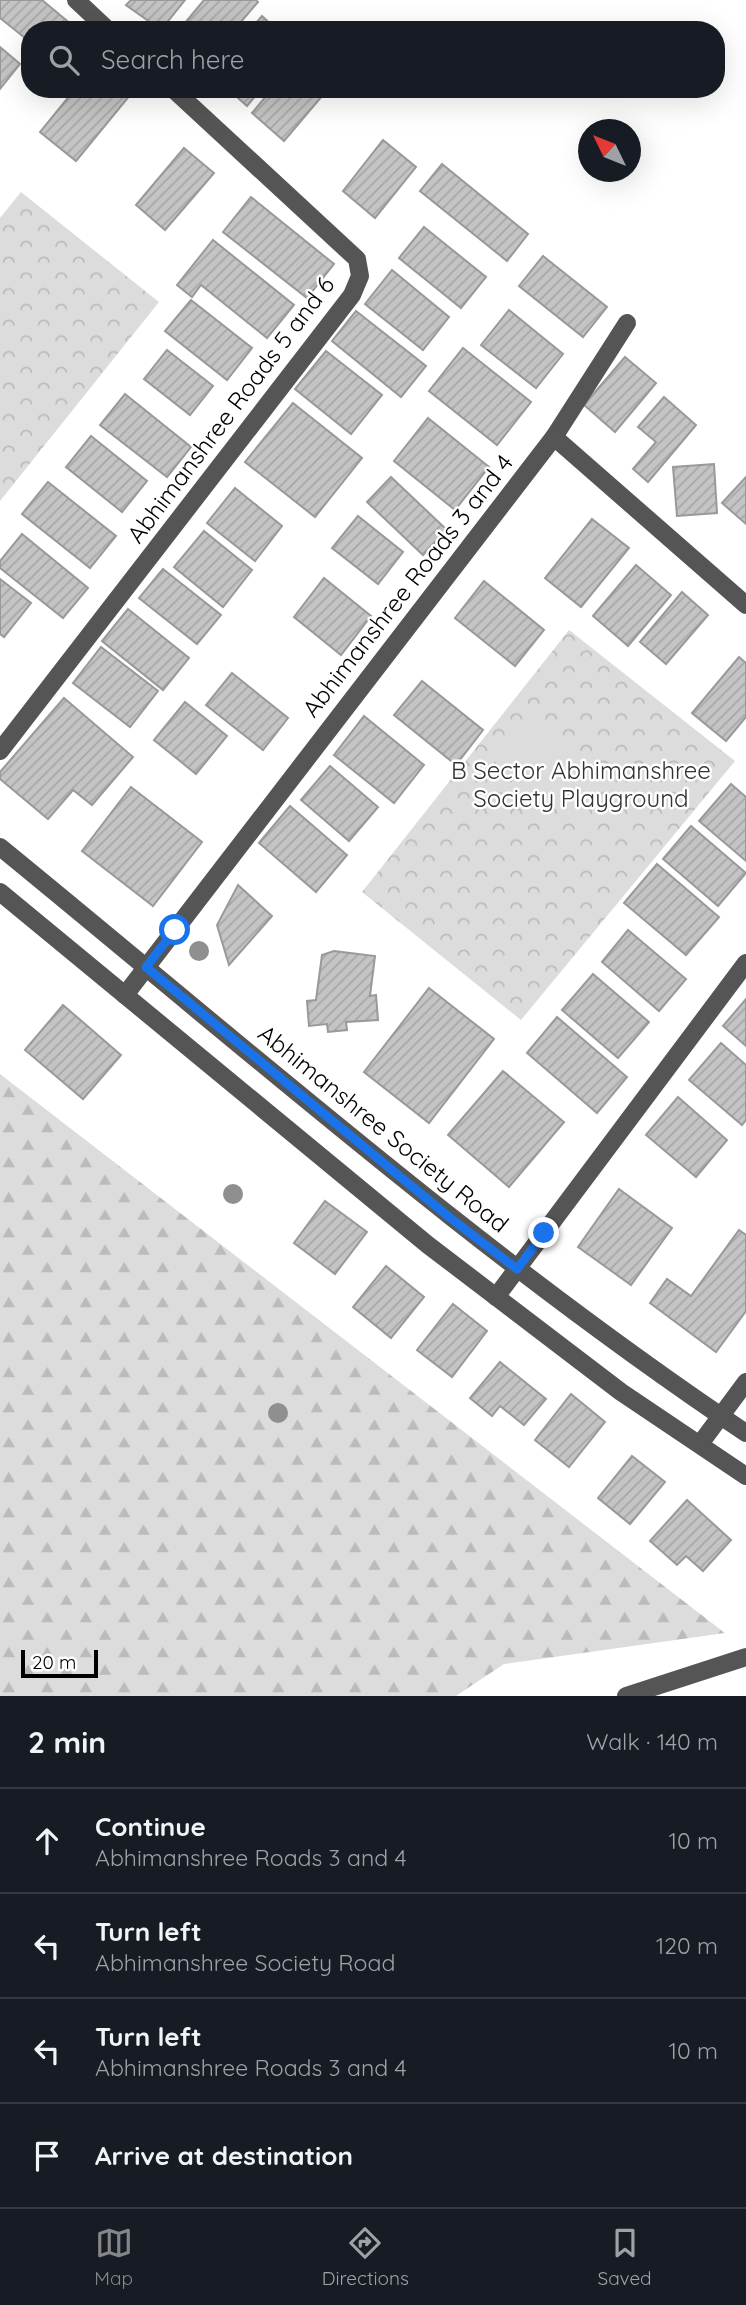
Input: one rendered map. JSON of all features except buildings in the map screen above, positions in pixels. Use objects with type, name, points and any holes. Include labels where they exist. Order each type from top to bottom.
[{"type":"street","points":[[76,0],[98,21]]},
{"type":"street","name":"Abhimanshree Roads 5 and 6","points":[[0,751],[352,295],[360,276],[357,259],[183,98]]},
{"type":"street","name":"Abhimanshree Roads 3 and 4","points":[[125,995],[554,437],[627,323]]},
{"type":"street","points":[[554,437],[746,605]]},
{"type":"street","name":"Abhimanshree Society Road","points":[[0,847],[449,1217],[642,1364],[746,1433]]},
{"type":"street","points":[[0,892],[428,1245],[621,1392],[746,1475]]},
{"type":"street","points":[[496,1297],[746,962]]},
{"type":"street","points":[[699,1444],[746,1382]]},
{"type":"street","points":[[626,1696],[746,1657]]},
{"type":"green space","points":[[21,192],[159,302],[0,501],[0,218]]},
{"type":"green space","name":"B Sector Abhimanshree Society Playground","points":[[569,630],[735,761],[521,1020],[362,892]]},
{"type":"green space","points":[[530,714],[612,778],[576,824],[494,761]]},
{"type":"green space","points":[[0,1074],[725,1633],[504,1664],[456,1696],[0,1696]]},
{"type":"route","points":[[175,930],[146,967],[449,1217],[517,1269],[544,1233]]}]
